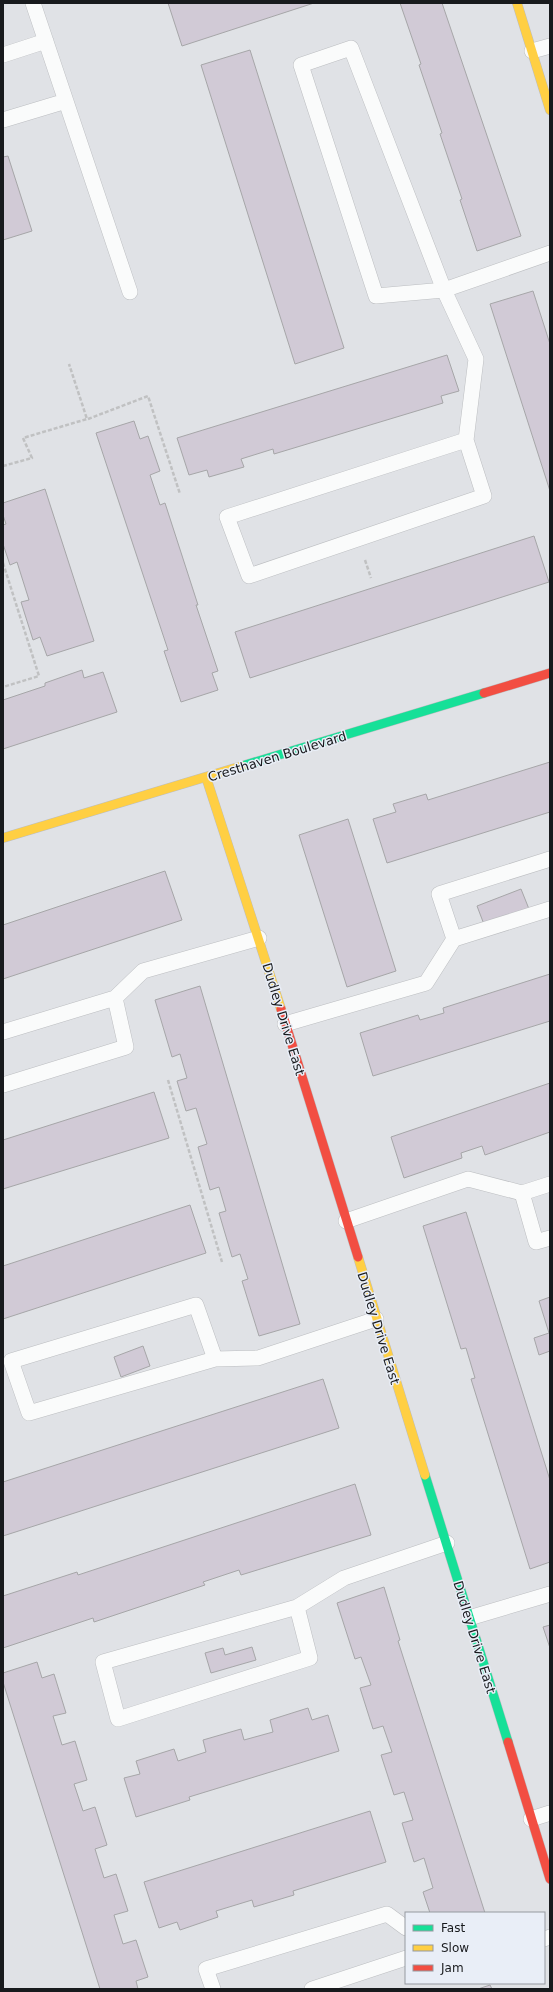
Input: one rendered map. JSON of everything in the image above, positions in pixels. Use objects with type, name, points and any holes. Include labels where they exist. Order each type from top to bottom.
[{"type":"street","points":[[517,3],[550,110]]},
{"type":"street","name":"Cresthaven Boulevard","points":[[3,838],[206,778],[550,672]]},
{"type":"street","name":"Dudley Drive East","points":[[206,778],[259,938],[550,1879]]},
{"type":"lane","points":[[34,3],[130,292]]},
{"type":"lane","points":[[3,55],[46,41]]},
{"type":"lane","points":[[532,51],[550,46]]},
{"type":"lane","points":[[466,440],[227,517],[249,576],[484,496],[466,440],[476,359],[444,290],[351,48],[301,65],[376,296],[444,290],[550,253]]},
{"type":"lane","points":[[3,120],[66,101]]},
{"type":"lane","points":[[454,939],[439,894],[550,859]]},
{"type":"lane","points":[[285,1024],[426,983],[454,939],[550,909]]},
{"type":"lane","points":[[3,1032],[115,998],[143,971],[259,938]]},
{"type":"lane","points":[[3,1085],[126,1047],[115,998]]},
{"type":"lane","points":[[346,1221],[468,1179],[522,1193],[550,1184]]},
{"type":"lane","points":[[522,1193],[536,1242],[550,1238]]},
{"type":"lane","points":[[215,1359],[196,1305],[11,1361],[29,1413],[215,1359],[258,1358],[376,1318]]},
{"type":"lane","points":[[297,1607],[310,1658],[118,1719],[103,1662],[297,1607],[344,1578],[447,1543]]},
{"type":"lane","points":[[469,1618],[550,1594]]},
{"type":"lane","points":[[531,1819],[550,1814]]},
{"type":"lane","points":[[213,1989],[206,1970],[387,1914],[405,1927]]},
{"type":"lane","points":[[312,1989],[405,1958]]},
{"type":"path","points":[[69,364],[87,419]]},
{"type":"path","points":[[3,466],[32,458],[23,438],[87,419],[148,396],[180,494]]},
{"type":"path","points":[[365,558],[371,578]]},
{"type":"path","points":[[3,563],[39,676],[3,687]]},
{"type":"path","points":[[168,1080],[222,1262]]},
{"type":"building","points":[[168,3],[314,3],[182,46]]},
{"type":"building","points":[[400,3],[442,3],[521,236],[477,251],[460,200],[462,199],[440,134],[442,133],[419,65],[421,64]]},
{"type":"building","points":[[250,50],[344,348],[295,364],[201,65]]},
{"type":"building","points":[[8,156],[32,231],[3,240],[3,157]]},
{"type":"building","points":[[533,291],[550,344],[550,491],[490,304]]},
{"type":"building","points":[[447,355],[459,391],[441,396],[443,403],[274,454],[273,449],[241,459],[244,467],[209,477],[207,470],[189,475],[177,438]]},
{"type":"building","points":[[134,421],[140,439],[148,436],[160,471],[150,475],[160,505],[165,503],[218,671],[212,673],[218,690],[181,702],[164,651],[168,650],[96,433]]},
{"type":"building","points":[[45,489],[94,641],[47,656],[40,637],[33,640],[21,602],[29,600],[17,562],[10,565],[3,544],[3,525],[6,524],[3,515],[3,503]]},
{"type":"building","points":[[534,536],[549,582],[250,678],[235,632]]},
{"type":"building","points":[[82,670],[84,678],[103,672],[117,712],[3,749],[3,700],[45,686],[45,683]]},
{"type":"building","points":[[550,762],[550,812],[387,863],[373,819],[396,812],[393,804],[426,794],[428,800]]},
{"type":"building","points":[[348,819],[396,971],[347,987],[299,835]]},
{"type":"building","points":[[165,871],[182,920],[3,979],[3,925]]},
{"type":"building","points":[[521,889],[529,909],[485,927],[477,906]]},
{"type":"building","points":[[550,974],[550,1021],[373,1076],[360,1033],[418,1015],[420,1020],[444,1013],[443,1008]]},
{"type":"building","points":[[200,986],[300,1324],[259,1336],[242,1281],[248,1279],[240,1254],[232,1257],[219,1213],[226,1211],[219,1187],[210,1190],[198,1147],[207,1144],[196,1108],[186,1111],[177,1081],[187,1078],[180,1054],[172,1057],[155,1000]]},
{"type":"building","points":[[550,1083],[550,1132],[485,1155],[482,1146],[461,1153],[462,1158],[404,1178],[391,1137]]},
{"type":"building","points":[[154,1092],[169,1138],[3,1189],[3,1140]]},
{"type":"building","points":[[190,1205],[206,1253],[3,1319],[3,1266]]},
{"type":"building","points":[[466,1212],[550,1480],[550,1562],[530,1569],[471,1379],[475,1378],[466,1348],[461,1349],[423,1226]]},
{"type":"building","points":[[550,1297],[550,1351],[539,1355],[534,1338],[549,1333],[539,1301]]},
{"type":"building","points":[[143,1346],[150,1366],[121,1377],[114,1357]]},
{"type":"building","points":[[323,1379],[339,1428],[3,1536],[3,1482]]},
{"type":"building","points":[[355,1484],[371,1535],[241,1575],[239,1570],[203,1582],[205,1585],[94,1622],[93,1618],[3,1648],[3,1596],[77,1572],[78,1575]]},
{"type":"building","points":[[384,1587],[400,1640],[398,1641],[485,1912],[430,1912],[423,1892],[433,1888],[424,1858],[414,1862],[402,1823],[413,1820],[404,1792],[394,1795],[381,1755],[392,1752],[383,1726],[373,1729],[360,1688],[371,1685],[361,1657],[355,1659],[337,1603]]},
{"type":"building","points":[[550,1625],[550,1648],[543,1627]]},
{"type":"building","points":[[252,1647],[256,1660],[211,1673],[205,1653],[223,1648],[225,1655]]},
{"type":"building","points":[[37,1662],[42,1678],[54,1674],[66,1713],[53,1716],[62,1745],[75,1741],[87,1780],[74,1784],[83,1811],[95,1807],[107,1845],[95,1849],[104,1878],[116,1874],[128,1911],[114,1915],[123,1944],[136,1940],[148,1977],[136,1981],[138,1989],[100,1989],[3,1682],[3,1673]]},
{"type":"building","points":[[308,1708],[312,1720],[328,1715],[339,1751],[189,1797],[190,1800],[136,1817],[124,1778],[140,1774],[136,1761],[174,1749],[178,1761],[206,1752],[203,1740],[241,1729],[244,1740],[273,1732],[270,1720]]},
{"type":"building","points":[[370,1811],[386,1862],[293,1891],[294,1895],[254,1907],[252,1900],[216,1911],[218,1917],[180,1930],[177,1922],[159,1928],[144,1882]]},
{"type":"building","points":[[490,1985],[492,1989],[478,1989]]},
{"type":"traffic: fast","points":[[242,766],[484,693]]},
{"type":"traffic: fast","points":[[425,1475],[508,1742]]},
{"type":"traffic: slow","points":[[517,3],[550,110]]},
{"type":"traffic: slow","points":[[3,838],[242,766]]},
{"type":"traffic: slow","points":[[206,777],[281,1009]]},
{"type":"traffic: slow","points":[[358,1257],[425,1475]]},
{"type":"traffic: jam","points":[[484,693],[550,673]]},
{"type":"traffic: jam","points":[[281,1009],[358,1257]]},
{"type":"traffic: jam","points":[[508,1742],[550,1879]]}]
